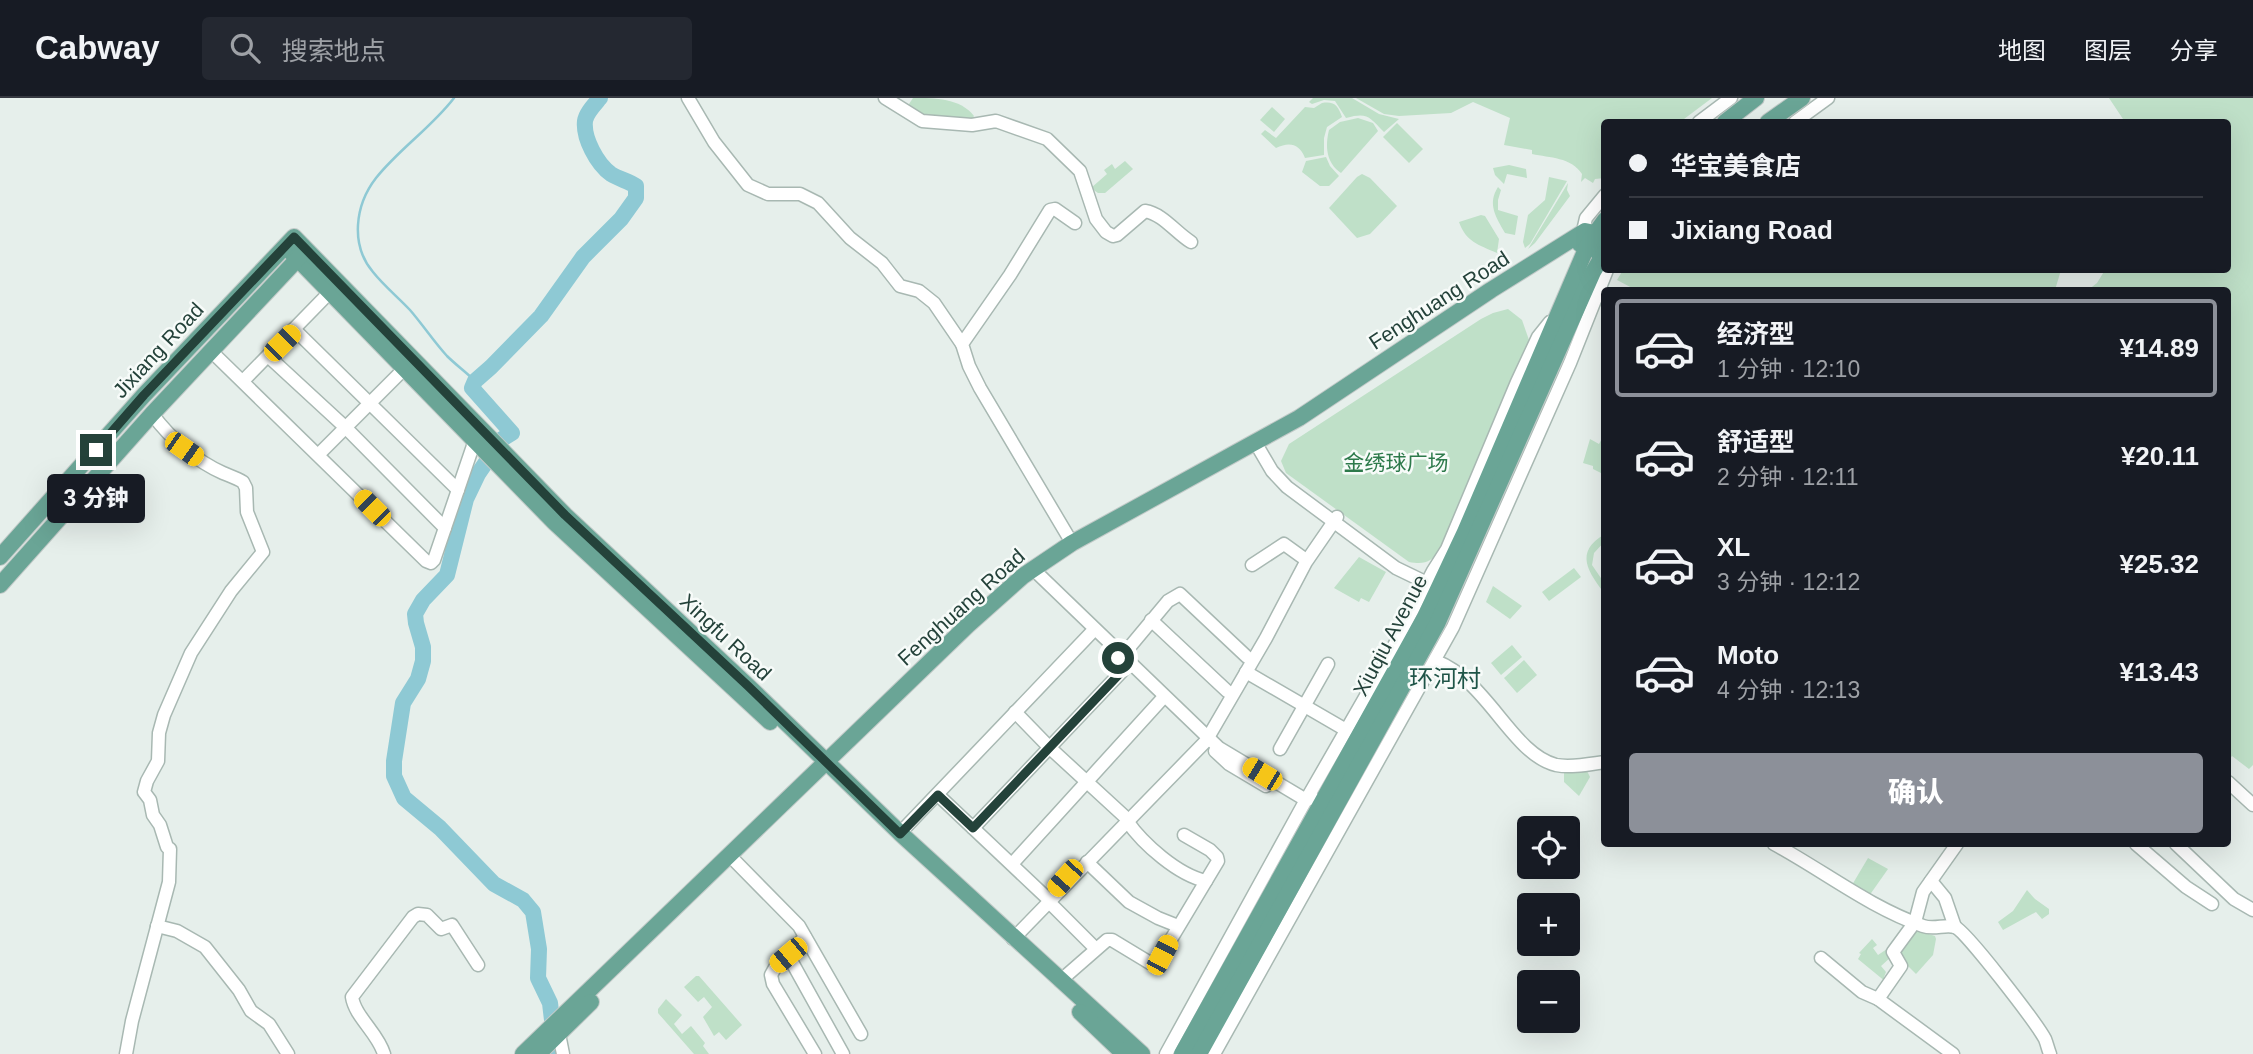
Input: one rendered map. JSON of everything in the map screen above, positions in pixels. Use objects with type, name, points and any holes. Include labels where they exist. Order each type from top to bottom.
[{"type":"main road","points":[[1772,119],[1802,98]]},
{"type":"main road","points":[[1729,119],[1751,102],[1758,119]]},
{"type":"main road","name":"Xingfu Road","points":[[290,242],[484,444]]},
{"type":"main road","name":"Jixiang Road","points":[[0,557],[144,395],[290,242]]},
{"type":"main road","name":"Fenghuang Road","points":[[1032,573],[1260,444],[1491,289],[1597,244]]},
{"type":"main road","name":"Xiuqiu Avenue","points":[[1182,1054],[1239,951],[1359,767],[1437,624],[1508,467],[1597,244]]},
{"type":"main road","name":"Xiuqiu Avenue","points":[[1199,1054],[1242,977],[1325,794],[1349,733],[1395,673],[1425,617],[1597,244]]},
{"type":"main road","name":"Xingfu Road","points":[[302,255],[330,292],[405,368],[505,462],[555,523],[1142,1054]]},
{"type":"main road","name":"Jixiang Road","points":[[0,585],[152,414],[302,255]]},
{"type":"main road","points":[[144,395],[152,414]]},
{"type":"main road","name":"Fenghuang Road","points":[[539,1053],[564,1013],[1032,573],[1072,543],[1260,444]]},
{"type":"main road","name":"Fenghuang Road","points":[[523,1054],[553,1032],[826,769]]},
{"type":"main road","name":"Xingfu Road","points":[[826,769],[1124,1054]]},
{"type":"street","points":[[688,98],[713,142],[748,185],[768,194],[800,194],[818,203],[850,239],[882,263],[900,286],[919,291],[934,303],[962,344],[980,388],[1072,543]]},
{"type":"street","points":[[885,98],[922,121],[972,125],[996,121],[1047,139],[1080,171],[1092,211],[1106,232],[1117,235],[1144,211],[1160,216],[1191,242]]},
{"type":"street","points":[[1703,119],[1731,98]]},
{"type":"street","points":[[1800,119],[1828,98]]},
{"type":"street","points":[[1214,1054],[1436,661],[1469,594],[1570,363],[1597,244],[1591,211],[1601,200]]},
{"type":"street","points":[[962,344],[1011,274],[1050,210],[1055,209],[1075,223]]},
{"type":"street","points":[[1166,1054],[1304,804],[1349,733],[1428,580],[1447,549],[1517,382],[1538,337],[1549,322],[1578,256],[1597,244]]},
{"type":"street","points":[[243,381],[330,292]]},
{"type":"street","points":[[295,330],[458,490]]},
{"type":"street","points":[[212,352],[431,563],[458,490],[484,444]]},
{"type":"street","points":[[268,356],[345,427],[445,527]]},
{"type":"street","points":[[319,454],[405,368]]},
{"type":"street","points":[[126,1054],[169,882],[170,849],[153,815],[144,787],[158,761],[161,724],[191,653],[206,627],[245,572],[263,552],[247,512],[246,488],[243,482],[184,449],[168,436],[152,414]]},
{"type":"street","points":[[1260,444],[1272,471],[1282,483],[1398,563],[1428,580]]},
{"type":"street","points":[[1508,467],[1528,458]]},
{"type":"street","points":[[1205,736],[1302,557],[1333,517]]},
{"type":"street","points":[[1012,937],[1205,736],[1246,672],[1333,517]]},
{"type":"street","points":[[1252,565],[1284,544],[1302,557]]},
{"type":"street","points":[[1032,573],[1091,633],[1125,660],[1162,699],[1219,748],[1304,804]]},
{"type":"street","points":[[1032,573],[1205,736]]},
{"type":"street","points":[[973,828],[1050,748],[1125,660],[1152,620],[1168,601],[1177,595],[1183,596],[1247,657]]},
{"type":"street","points":[[1152,620],[1227,691]]},
{"type":"street","points":[[900,834],[1091,633]]},
{"type":"street","points":[[1436,661],[1453,669],[1473,685],[1520,740],[1546,761],[1562,766],[1601,762]]},
{"type":"street","points":[[1280,749],[1328,664]]},
{"type":"street","points":[[1246,672],[1306,705],[1349,733]]},
{"type":"street","points":[[1373,684],[1395,673]]},
{"type":"street","points":[[1012,864],[1162,699]]},
{"type":"street","points":[[1015,712],[1085,782],[1126,818],[1163,858],[1206,881]]},
{"type":"street","points":[[1359,767],[1378,763]]},
{"type":"street","points":[[2231,785],[2253,805]]},
{"type":"street","points":[[1304,804],[1325,794]]},
{"type":"street","points":[[938,795],[1012,864],[1095,948]]},
{"type":"street","points":[[1048,900],[1126,818]]},
{"type":"street","points":[[1060,981],[1107,940],[1112,940],[1150,963],[1160,959],[1217,864],[1217,857],[1210,850],[1184,835]]},
{"type":"street","points":[[1779,847],[1882,909],[1932,928],[1955,927]]},
{"type":"street","points":[[1878,999],[1900,970],[1900,963],[1893,952],[1914,922],[1923,892],[1955,847]]},
{"type":"street","points":[[2140,847],[2212,904]]},
{"type":"street","points":[[2179,847],[2234,899],[2253,910]]},
{"type":"street","points":[[734,860],[799,926],[861,1034]]},
{"type":"street","points":[[1087,862],[1129,902],[1178,926]]},
{"type":"street","points":[[1931,881],[1945,898],[1955,927],[1968,938],[2046,1040],[2050,1054]]},
{"type":"street","points":[[1261,884],[1307,890]]},
{"type":"street","points":[[384,1054],[379,1040],[353,1004],[352,997],[413,918],[424,914],[441,929],[452,925],[478,965]]},
{"type":"street","points":[[157,926],[177,930],[205,947],[239,990],[251,1011],[267,1021],[288,1054]]},
{"type":"street","points":[[805,937],[772,972],[772,979],[815,1054]]},
{"type":"street","points":[[1217,961],[1239,951]]},
{"type":"street","points":[[788,955],[842,1054]]},
{"type":"street","points":[[1821,958],[1861,992],[1878,999],[1953,1054]]},
{"type":"street","points":[[1242,977],[1261,971]]},
{"type":"street","points":[[553,1032],[563,1054]]},
{"type":"green space","points":[[913,98],[954,102],[974,116],[971,121],[933,120],[907,107]]},
{"type":"green space","points":[[1313,98],[1352,98],[1379,114],[1399,119],[1384,132],[1368,117],[1346,118],[1335,101],[1324,100],[1312,104],[1309,102]]},
{"type":"green space","points":[[1356,98],[1712,98],[1684,119],[1601,119],[1601,178],[1595,179],[1593,183],[1585,178],[1581,182],[1582,174],[1566,161],[1532,154],[1532,150],[1504,145],[1510,118],[1473,102],[1451,113],[1399,116],[1384,114]]},
{"type":"green space","points":[[2109,98],[2253,98],[2253,765],[2249,769],[2231,757],[2231,287],[2092,287],[2103,273],[2231,273],[2231,119],[2123,119]]},
{"type":"green space","points":[[1322,103],[1335,105],[1342,117],[1327,127],[1324,155],[1305,158],[1297,147],[1285,145],[1276,148],[1261,134],[1265,130],[1276,138],[1305,107],[1314,108]]},
{"type":"green space","points":[[1272,107],[1285,119],[1274,132],[1260,120]]},
{"type":"green space","points":[[1358,118],[1373,123],[1378,131],[1341,173],[1332,164],[1328,154],[1329,130],[1340,122]]},
{"type":"green space","points":[[1397,123],[1423,149],[1409,163],[1383,137]]},
{"type":"green space","points":[[1326,157],[1339,176],[1329,186],[1320,186],[1302,172],[1306,161]]},
{"type":"green space","points":[[1125,161],[1133,169],[1105,193],[1098,193],[1091,188],[1107,174],[1104,170],[1112,164],[1115,169]]},
{"type":"green space","points":[[1509,165],[1526,169],[1527,178],[1507,174],[1504,184],[1495,175],[1493,168]]},
{"type":"green space","points":[[1362,174],[1370,178],[1397,206],[1370,234],[1357,238],[1329,208]]},
{"type":"green space","points":[[1549,177],[1567,181],[1530,244],[1525,248],[1523,242],[1528,215],[1545,200]]},
{"type":"green space","points":[[1568,183],[1570,196],[1528,249]]},
{"type":"green space","points":[[1498,187],[1501,190],[1498,210],[1518,216],[1515,235],[1505,233],[1496,216],[1493,199]]},
{"type":"green space","points":[[1485,216],[1499,239],[1497,253],[1469,238],[1459,222]]},
{"type":"green space","points":[[1621,273],[2060,273],[2056,287],[1630,287],[1617,280]]},
{"type":"green space","name":"金绣球广场","points":[[1508,309],[1522,320],[1529,340],[1441,549],[1431,560],[1424,563],[1409,562],[1286,473],[1281,461],[1289,444],[1481,319]]},
{"type":"green space","points":[[1590,439],[1599,444],[1601,440],[1601,473],[1593,469],[1593,466],[1583,463]]},
{"type":"green space","points":[[1601,537],[1601,545],[1594,553],[1592,565],[1601,578],[1601,588],[1587,563],[1589,548]]},
{"type":"green space","points":[[1359,557],[1386,572],[1369,602],[1361,598],[1359,602],[1334,588]]},
{"type":"green space","points":[[1574,568],[1581,577],[1549,601],[1542,592]]},
{"type":"green space","points":[[1493,586],[1522,606],[1510,619],[1486,602]]},
{"type":"green space","points":[[1512,645],[1522,657],[1501,675],[1491,663]]},
{"type":"green space","points":[[1524,660],[1537,675],[1517,693],[1504,678]]},
{"type":"green space","points":[[1586,769],[1590,777],[1579,796],[1564,782],[1564,771]]},
{"type":"green space","points":[[1868,858],[1888,869],[1869,896],[1852,885]]},
{"type":"green space","points":[[2027,890],[2049,909],[2049,914],[2042,919],[2036,912],[2003,930],[1998,922],[2013,911]]},
{"type":"green space","points":[[1916,930],[1935,936],[1936,939],[1933,955],[1916,974],[1897,955]]},
{"type":"green space","points":[[1872,939],[1877,945],[1873,948],[1878,955],[1890,947],[1891,957],[1881,966],[1886,972],[1886,982],[1858,959],[1861,954],[1859,953]]},
{"type":"green space","points":[[699,976],[742,1025],[726,1040],[719,1032],[714,1036],[703,1017],[712,1007],[704,997],[698,1002],[684,987]]},
{"type":"green space","points":[[666,999],[682,1015],[674,1024],[682,1034],[691,1026],[705,1043],[703,1046],[709,1054],[694,1054],[658,1013]]},
{"type":"waterway","points":[[454,98],[376,178],[363,200],[358,238],[373,272],[410,310],[447,356],[475,381]]},
{"type":"waterway","points":[[556,1054],[550,1003],[538,978],[539,949],[533,912],[523,900],[494,884],[440,828],[404,798],[394,776],[394,761],[403,703],[418,679],[423,661],[423,647],[415,614],[423,600],[447,575],[466,499],[478,474],[502,439],[512,433],[472,388],[475,381],[541,316],[583,257],[621,219],[636,198],[636,186],[606,170],[589,143],[585,128],[586,118],[600,98]]},
{"type":"district","name":"环河村","points":[[1445,678]]},
{"type":"route","points":[[96,450],[144,395],[294,237],[565,515],[748,686],[900,834],[938,795],[973,828],[1127,666],[1118,658]]}]
